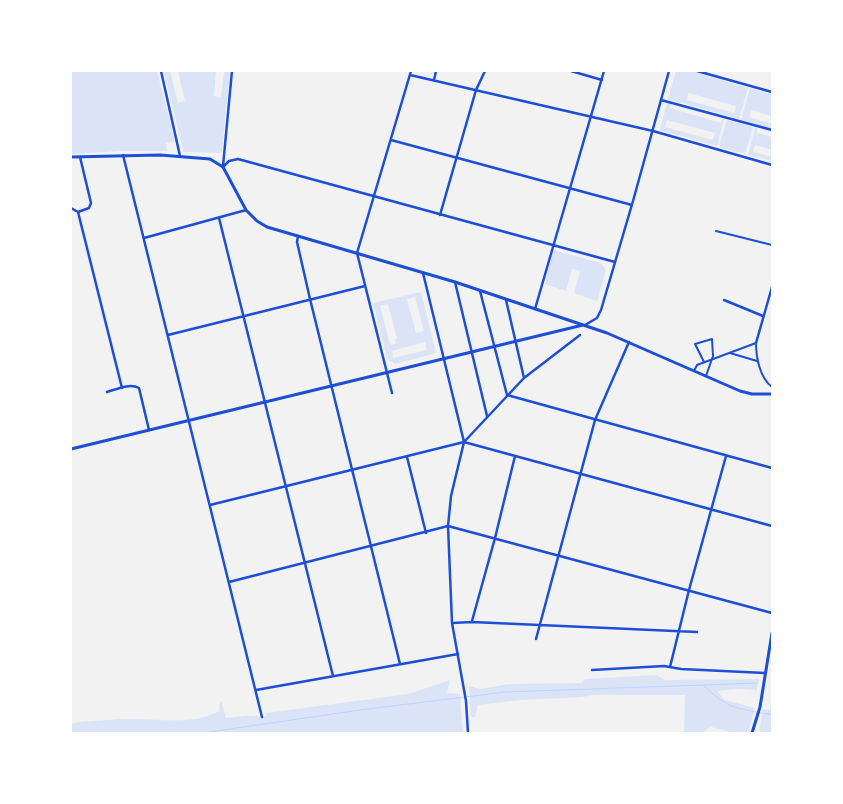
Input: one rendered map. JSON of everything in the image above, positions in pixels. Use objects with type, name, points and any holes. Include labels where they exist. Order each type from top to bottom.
[{"type":"street","points":[[161,71],[180,156]]},
{"type":"street","points":[[223,168],[232,71]]},
{"type":"street","points":[[392,393],[357,253],[411,71]]},
{"type":"street","points":[[434,80],[436,71]]},
{"type":"street","points":[[440,215],[476,90],[485,71]]},
{"type":"street","points":[[571,71],[602,80]]},
{"type":"street","points":[[535,309],[604,71]]},
{"type":"street","points":[[71,449],[594,321],[599,315],[615,262],[669,71]]},
{"type":"street","points":[[697,71],[772,92]]},
{"type":"street","points":[[410,75],[653,131],[772,165]]},
{"type":"street","points":[[661,100],[772,130]]},
{"type":"street","points":[[391,140],[632,205]]},
{"type":"street","points":[[123,155],[262,717]]},
{"type":"street","points":[[71,157],[123,155],[210,158],[223,168],[246,210],[257,221],[267,227],[424,272],[583,325],[629,342],[748,394],[772,394]]},
{"type":"street","points":[[78,212],[89,208],[91,203],[80,157]]},
{"type":"street","points":[[223,168],[229,161],[238,159],[615,262]]},
{"type":"street","points":[[71,208],[78,212],[122,388]]},
{"type":"street","points":[[144,238],[246,210]]},
{"type":"street","points":[[219,218],[333,676]]},
{"type":"street","points":[[716,231],[772,245]]},
{"type":"street","points":[[298,236],[297,242],[310,299],[400,664]]},
{"type":"street","points":[[424,272],[423,277],[464,442],[451,496],[448,526],[452,623],[466,701],[468,733]]},
{"type":"street","points":[[455,282],[487,416]]},
{"type":"street","points":[[168,335],[365,286]]},
{"type":"street","points":[[772,287],[756,343],[757,361],[761,368],[763,380],[772,387]]},
{"type":"street","points":[[480,290],[508,396]]},
{"type":"street","points":[[506,299],[524,378]]},
{"type":"street","points":[[724,300],[763,316]]},
{"type":"street","points":[[464,442],[524,378],[580,335]]},
{"type":"street","points":[[705,363],[695,345],[696,343],[712,340],[713,356],[706,376]]},
{"type":"street","points":[[536,639],[595,420],[629,342]]},
{"type":"street","points":[[694,371],[697,365],[756,343]]},
{"type":"street","points":[[730,353],[757,361]]},
{"type":"street","points":[[108,392],[135,386],[138,388],[149,430]]},
{"type":"street","points":[[508,396],[772,468]]},
{"type":"street","points":[[210,505],[464,442],[772,526]]},
{"type":"street","points":[[472,622],[515,456]]},
{"type":"street","points":[[670,667],[726,456]]},
{"type":"street","points":[[407,457],[426,532]]},
{"type":"street","points":[[229,582],[448,526],[772,613]]},
{"type":"street","points":[[452,623],[472,622],[697,632]]},
{"type":"street","points":[[752,733],[760,707],[772,633]]},
{"type":"street","points":[[256,690],[458,654]]},
{"type":"street","points":[[592,670],[670,667],[765,673]]},
{"type":"shaded area","points":[[71,71],[157,71],[175,141],[166,143],[167,151],[71,154]]},
{"type":"shaded area","points":[[164,71],[170,71],[178,103],[185,101],[178,71],[216,71],[214,96],[221,97],[224,71],[230,71],[222,151],[220,153],[184,152]]},
{"type":"shaded area","points":[[676,71],[691,71],[748,88],[739,119],[668,99]],"holes":[[[688,93],[736,106],[734,113],[687,100]]]},
{"type":"shaded area","points":[[750,88],[772,94],[772,116],[751,110],[749,117],[772,124],[772,129],[741,120]]},
{"type":"shaded area","points":[[667,103],[671,104],[670,108],[721,123],[722,119],[724,119],[717,146],[660,130]],"holes":[[[667,120],[715,133],[713,140],[665,127]]]},
{"type":"shaded area","points":[[727,120],[753,127],[745,154],[720,147]]},
{"type":"shaded area","points":[[755,128],[757,128],[757,133],[772,137],[772,150],[755,145],[753,152],[772,157],[772,161],[748,155]]},
{"type":"shaded area","points":[[553,250],[601,263],[606,270],[597,301],[574,293],[580,271],[572,269],[566,291],[545,284]]},
{"type":"shaded area","points":[[421,292],[436,353],[395,364],[387,359],[373,303]],"holes":[[[415,297],[424,331],[416,333],[407,299]],[[388,304],[397,339],[395,339],[396,344],[391,345],[380,306]],[[425,342],[427,350],[393,358],[392,351]]]},
{"type":"shaded area","points":[[657,675],[665,680],[759,679],[756,693],[755,690],[736,689],[717,691],[725,700],[755,708],[748,733],[735,733],[711,727],[701,733],[684,733],[685,695],[594,695],[520,700],[478,705],[475,717],[471,717],[469,686],[480,689],[509,684],[582,683],[585,679]]},
{"type":"shaded area","points":[[450,680],[447,693],[460,694],[463,733],[71,733],[71,724],[79,722],[124,719],[187,720],[209,716],[219,711],[220,701],[226,718],[267,716],[266,713],[408,694]]},
{"type":"shaded area","points":[[772,708],[772,733],[759,733],[763,709],[770,710]]},
{"type":"waterway","points":[[704,685],[758,683]]},
{"type":"waterway","points":[[203,733],[360,710],[505,692],[703,685],[727,704],[756,712]]},
{"type":"waterway","points":[[760,713],[772,714]]}]
